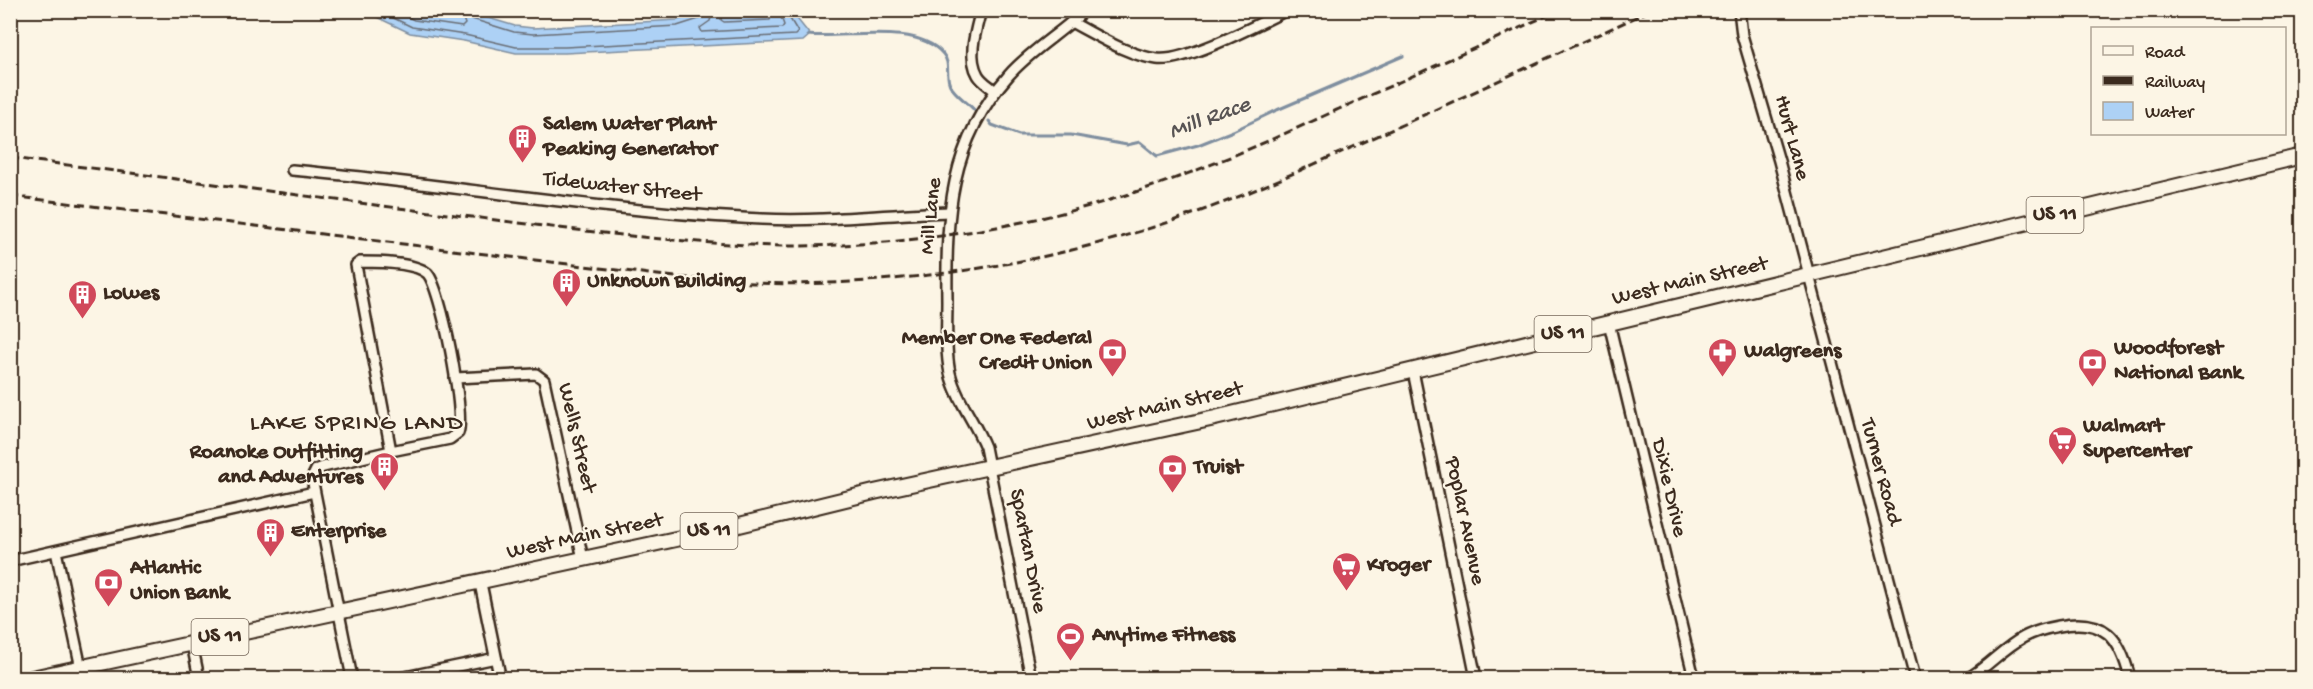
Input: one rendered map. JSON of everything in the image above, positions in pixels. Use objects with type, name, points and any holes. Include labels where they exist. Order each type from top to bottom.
[{"type":"main road","name":"West Main Street","points":[[41,678],[1215,418],[2302,156]]},
{"type":"street","points":[[981,10],[973,44],[974,64],[977,74],[996,91]]},
{"type":"street","name":"Mill Lane","points":[[990,466],[980,435],[954,386],[948,362],[946,273],[949,212],[962,153],[984,108],[1030,53],[1085,10]]},
{"type":"street","points":[[1071,22],[1134,52],[1164,60],[1188,56],[1287,10]]},
{"type":"street","name":"Hurt Lane","points":[[1739,10],[1742,35],[1779,161],[1808,276]]},
{"type":"street","name":"Tidewater Street","points":[[292,170],[525,198],[715,216],[794,219],[949,212]]},
{"type":"street","points":[[352,678],[314,492],[313,473],[323,466],[450,439],[458,433],[461,421],[441,307],[431,278],[416,267],[357,262],[391,451]]},
{"type":"street","name":"Turner Road","points":[[1808,276],[1915,678]]},
{"type":"street","name":"Dixie Drive","points":[[1609,323],[1694,678]]},
{"type":"street","name":"Poplar Avenue","points":[[1413,370],[1476,678]]},
{"type":"street","name":"Wells Street","points":[[455,378],[536,374],[544,380],[583,559]]},
{"type":"street","name":"Spartan Drive","points":[[990,466],[1032,678]]},
{"type":"street","points":[[10,561],[314,492]]},
{"type":"street","points":[[56,551],[81,668]]},
{"type":"street","points":[[480,581],[500,678]]},
{"type":"street","points":[[1968,678],[2023,637],[2052,627],[2075,623],[2097,627],[2111,636],[2124,655],[2130,678]]},
{"type":"street","points":[[192,644],[199,678]]},
{"type":"street","points":[[400,678],[495,658]]},
{"type":"water","points":[[364,11],[465,11],[515,26],[533,28],[677,20],[709,11],[796,11],[794,15],[810,35],[803,41],[565,53],[516,53],[464,41],[410,33]]},
{"type":"waterway","name":"Mill Race","points":[[808,35],[898,35],[916,38],[931,44],[945,58],[952,89],[976,112]]},
{"type":"waterway","name":"Mill Race","points":[[989,121],[992,125],[1019,135],[1071,135],[1127,145],[1140,142],[1157,156],[1198,145],[1233,131],[1403,56]]},
{"type":"railway","points":[[10,158],[643,237],[794,246],[924,238],[1051,216],[1156,185],[1279,136],[1559,10]]},
{"type":"railway","points":[[10,196],[710,280],[814,283],[934,275],[993,266],[1075,249],[1129,235],[1209,208],[1353,147],[1651,10]]},
{"type":"place","name":"Salem Water Plant Peaking Generator","points":[[522,164]]},
{"type":"place","name":"Unknown Building","points":[[566,308]]},
{"type":"place","name":"Lowes","points":[[82,320]]},
{"type":"place","name":"Member One Federal Credit Union","points":[[1113,378]]},
{"type":"place","name":"Walgreens","points":[[1723,378]]},
{"type":"place","name":"Woodforest National Bank","points":[[2093,388]]},
{"type":"place","name":"Walmart Supercenter","points":[[2062,466]]},
{"type":"place","name":"Roanoke Outfitting and Adventures","points":[[384,492]]},
{"type":"place","name":"Truist","points":[[1173,494]]},
{"type":"place","name":"Enterprise","points":[[270,558]]},
{"type":"place","name":"Kroger","points":[[1346,592]]},
{"type":"place","name":"Atlantic Union Bank","points":[[109,608]]},
{"type":"place","name":"Anytime Fitness","points":[[1071,662]]},
{"type":"district","name":"LAKE SPRING LAND","points":[[357,424]]}]
